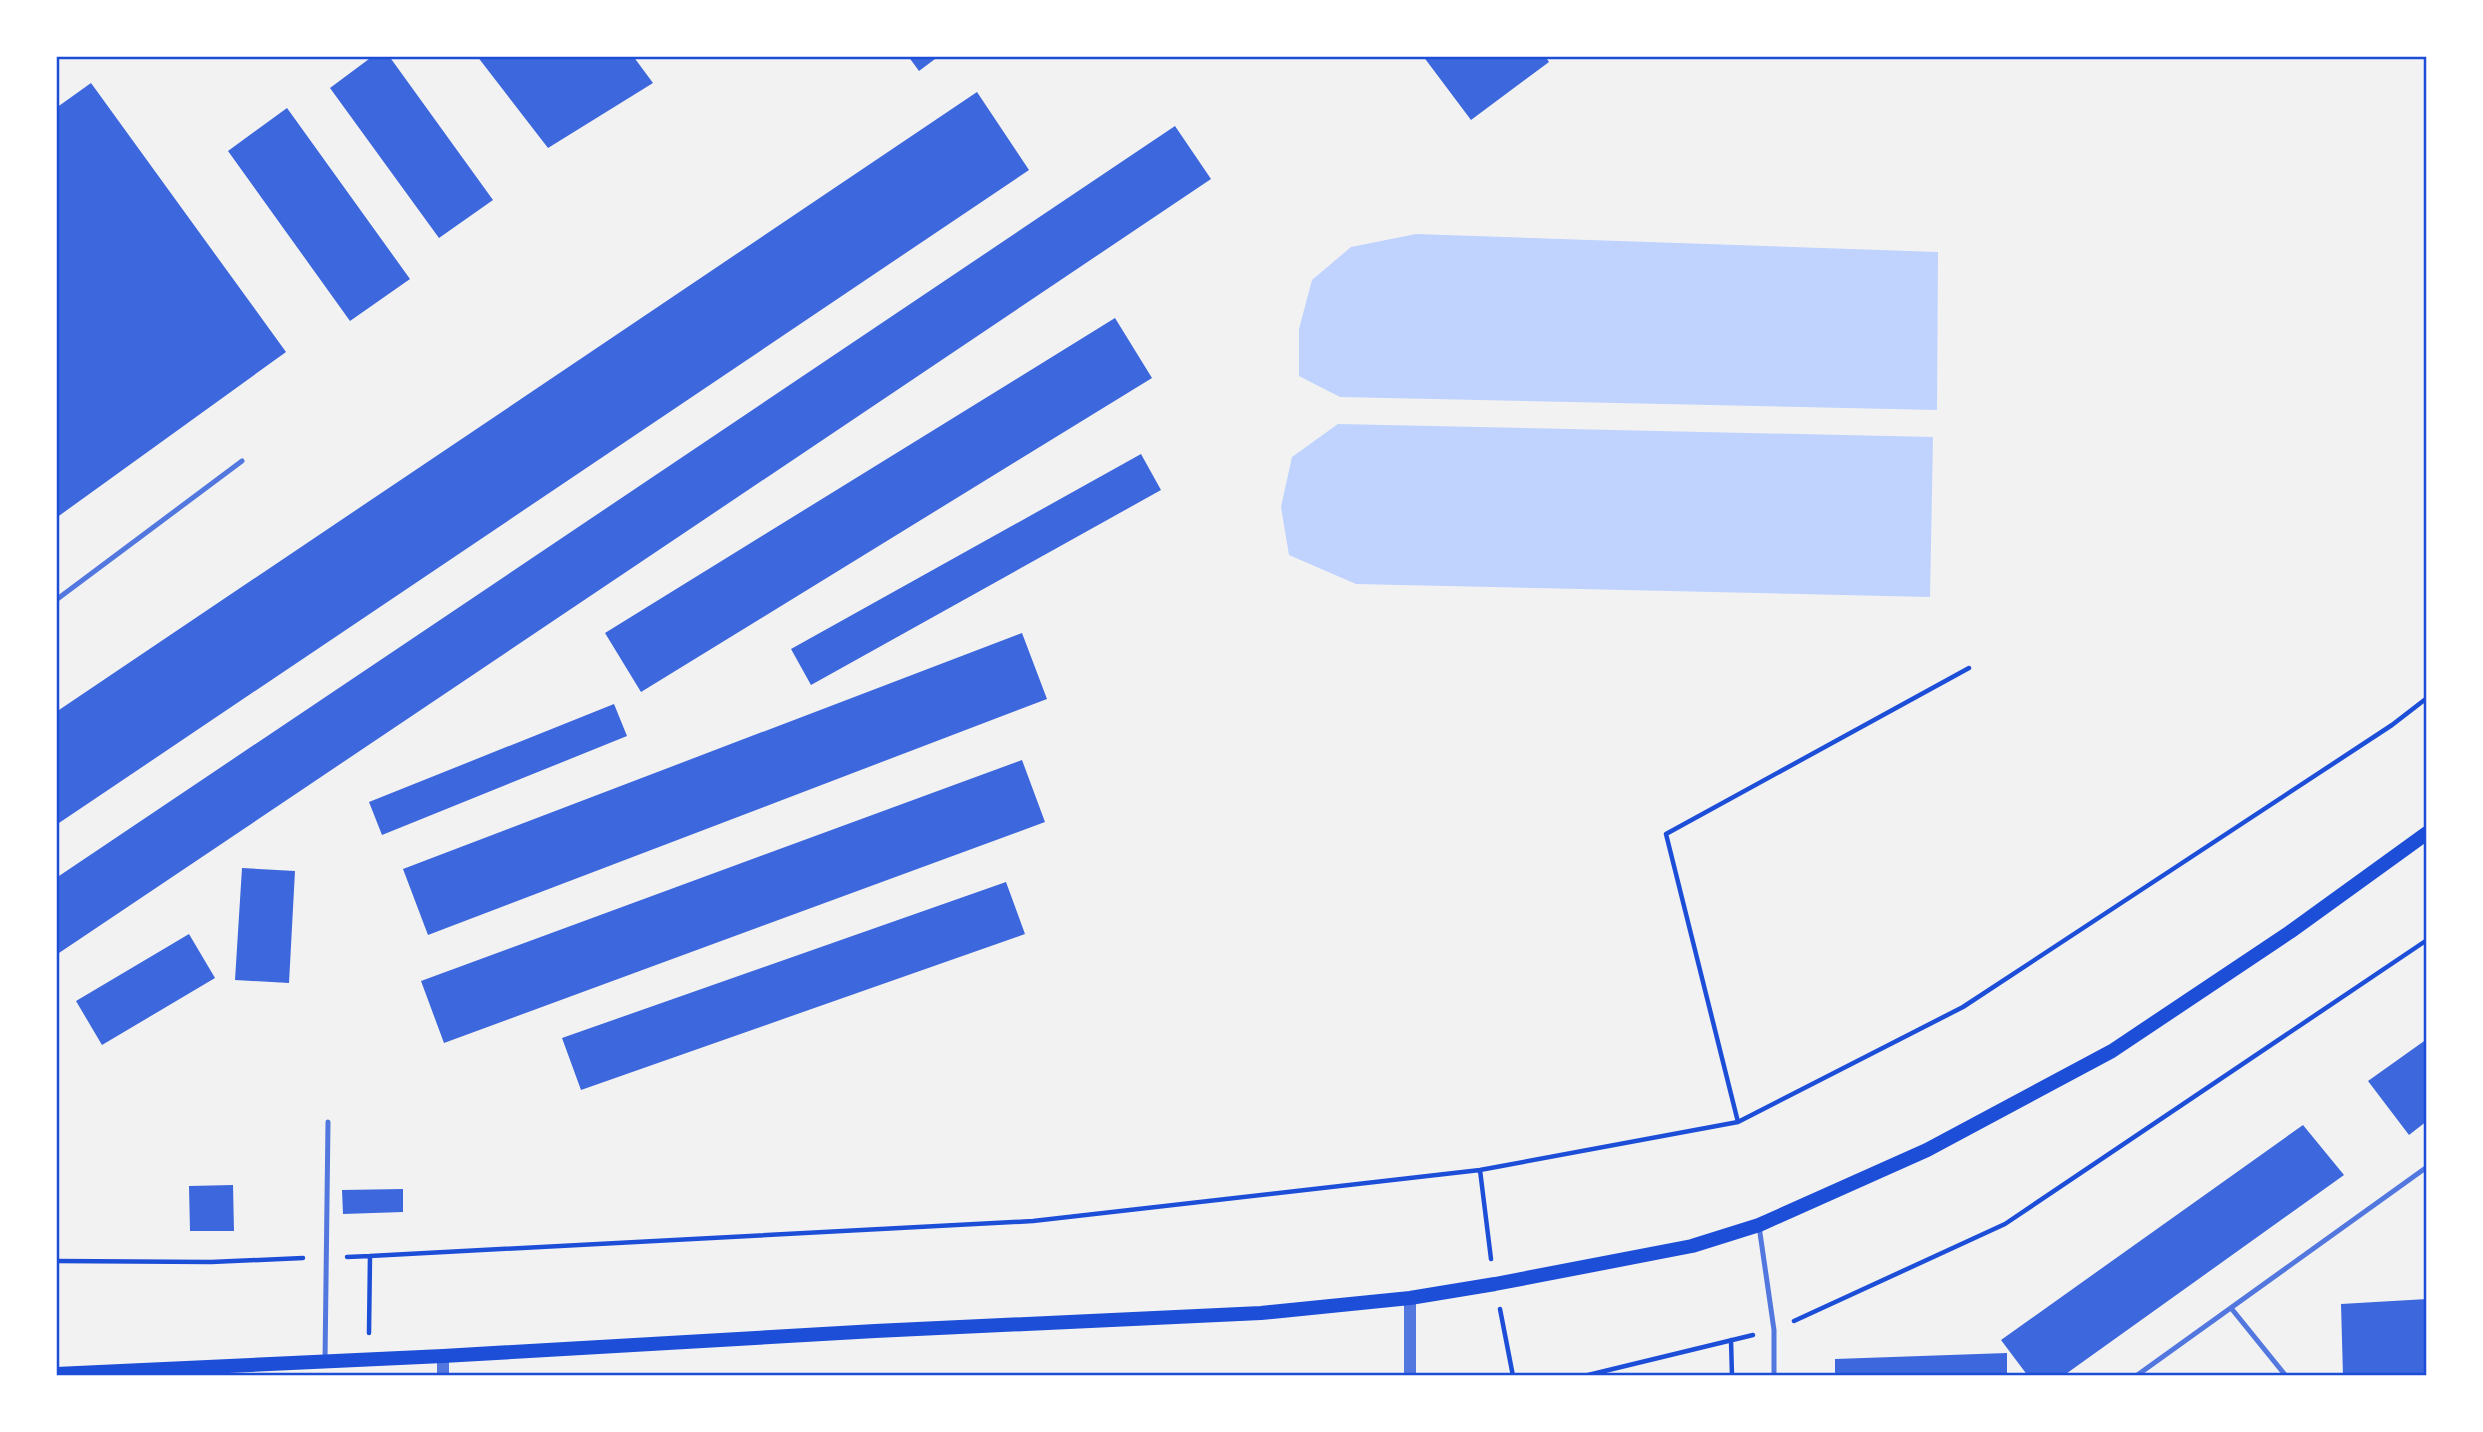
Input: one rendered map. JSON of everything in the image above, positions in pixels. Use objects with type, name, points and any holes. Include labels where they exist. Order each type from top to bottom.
[{"type":"main road","points":[[56,1374],[1261,1313],[1410,1298],[1692,1246],[1759,1225],[1927,1150],[2112,1051],[2290,932],[2427,833]]},
{"type":"street","points":[[1410,1298],[1410,1376]]},
{"type":"street","points":[[443,1356],[443,1376]]},
{"type":"lane","points":[[56,600],[242,461]]},
{"type":"lane","points":[[325,1361],[328,1122]]},
{"type":"lane","points":[[2136,1376],[2427,1167]]},
{"type":"lane","points":[[1759,1225],[1774,1330],[1774,1376]]},
{"type":"lane","points":[[2231,1308],[2286,1376]]},
{"type":"path","points":[[1738,1122],[1665,834],[1969,668]]},
{"type":"path","points":[[56,1261],[211,1262],[326,1258],[1032,1221],[1479,1170],[1738,1122],[1963,1007],[2381,733],[2427,698]]},
{"type":"path","points":[[1584,1376],[1774,1330],[2005,1224],[2427,940]]},
{"type":"path","points":[[1479,1170],[1495,1284],[1513,1376]]},
{"type":"path","points":[[369,1256],[369,1359]]},
{"type":"path","points":[[1731,1340],[1732,1376]]},
{"type":"water","points":[[1416,234],[1938,252],[1937,410],[1340,397],[1299,376],[1299,329],[1312,280],[1351,247]]},
{"type":"water","points":[[1338,424],[1933,437],[1930,597],[1356,584],[1289,555],[1281,507],[1292,457]]},
{"type":"building","points":[[373,56],[389,56],[493,200],[439,238],[330,88]]},
{"type":"building","points":[[477,56],[633,56],[653,83],[548,148]]},
{"type":"building","points":[[908,56],[939,56],[919,71]]},
{"type":"building","points":[[1423,56],[1545,56],[1549,62],[1471,120]]},
{"type":"building","points":[[91,83],[286,352],[56,518],[56,108]]},
{"type":"building","points":[[977,92],[1029,170],[56,825],[56,712]]},
{"type":"building","points":[[287,108],[410,279],[350,321],[228,151]]},
{"type":"building","points":[[1175,126],[1211,179],[56,955],[56,878]]},
{"type":"building","points":[[1115,318],[1152,378],[641,692],[605,633]]},
{"type":"building","points":[[1141,454],[1161,490],[811,685],[791,649]]},
{"type":"building","points":[[1022,633],[1047,699],[428,935],[403,869]]},
{"type":"building","points":[[614,704],[627,736],[382,835],[369,802]]},
{"type":"building","points":[[1022,760],[1045,822],[444,1043],[421,981]]},
{"type":"building","points":[[242,868],[295,871],[289,983],[235,980]]},
{"type":"building","points":[[1006,882],[1025,934],[581,1090],[562,1038]]},
{"type":"building","points":[[189,934],[215,978],[102,1045],[76,1001]]},
{"type":"building","points":[[2427,1039],[2427,1121],[2409,1135],[2368,1081]]},
{"type":"building","points":[[2303,1125],[2344,1175],[2063,1376],[2028,1376],[2001,1340]]},
{"type":"building","points":[[233,1185],[234,1231],[190,1231],[189,1186]]},
{"type":"building","points":[[403,1189],[403,1212],[343,1214],[342,1190]]},
{"type":"building","points":[[2427,1299],[2427,1376],[2343,1376],[2341,1304]]},
{"type":"building","points":[[2007,1353],[2007,1376],[1835,1376],[1835,1359]]}]
